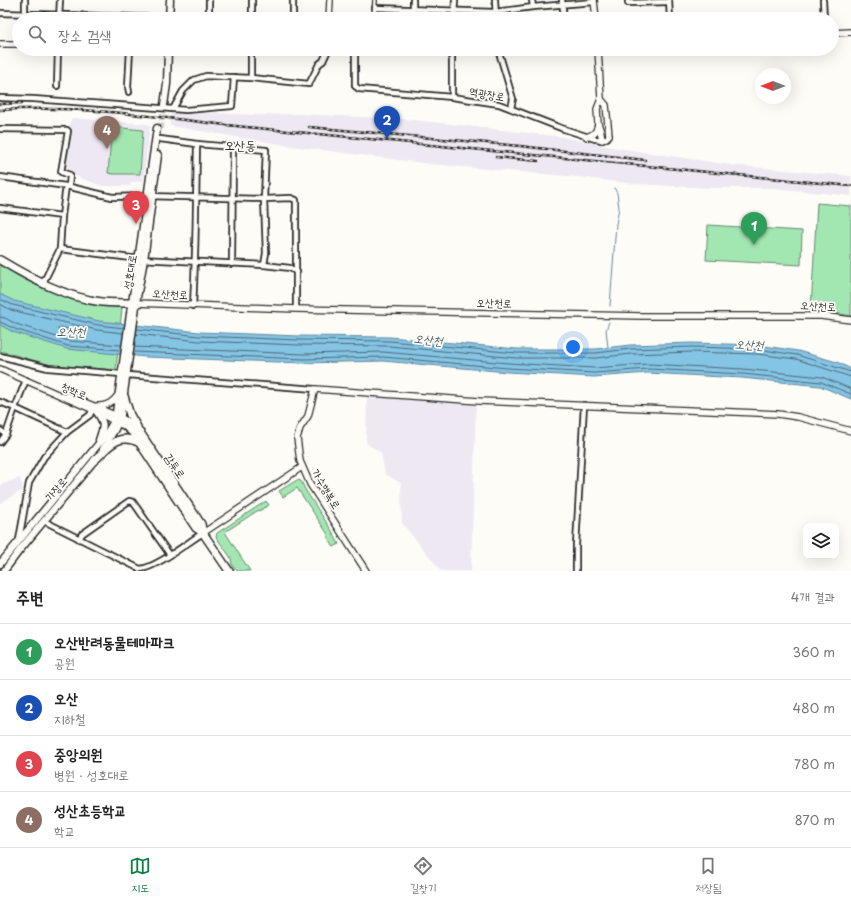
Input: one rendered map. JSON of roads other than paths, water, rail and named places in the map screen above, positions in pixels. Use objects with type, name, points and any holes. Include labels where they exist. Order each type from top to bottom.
[{"type":"main road","points":[[166,0],[167,12]]},
{"type":"main road","points":[[168,12],[170,0]]},
{"type":"main road","points":[[164,56],[162,105],[167,56]]},
{"type":"main road","name":"성호대로","points":[[117,419],[159,129],[160,139],[150,196]]},
{"type":"main road","name":"오산천로","points":[[0,260],[43,283],[81,296],[101,302],[134,305]]},
{"type":"main road","points":[[121,394],[140,434]]},
{"type":"main road","points":[[93,450],[104,428],[102,420],[95,409]]},
{"type":"main road","name":"감투로","points":[[117,419],[132,425],[140,434],[201,524],[202,533]]},
{"type":"main road","name":"감투로","points":[[117,419],[129,429],[142,444],[196,528],[202,533],[228,571]]},
{"type":"main road","name":"가장로","points":[[0,564],[105,436],[117,419]]},
{"type":"main road","name":"가장로","points":[[4,571],[106,446],[117,419]]},
{"type":"main road","points":[[95,460],[109,445],[118,439],[126,439],[142,444]]},
{"type":"street","points":[[25,0],[25,12]]},
{"type":"street","points":[[59,12],[60,0]]},
{"type":"street","points":[[208,12],[209,0]]},
{"type":"street","points":[[252,0],[252,12]]},
{"type":"street","points":[[293,12],[294,0]]},
{"type":"street","points":[[329,12],[330,0]]},
{"type":"street","points":[[374,12],[375,0]]},
{"type":"street","points":[[413,0],[413,9]]},
{"type":"street","points":[[454,10],[455,0]]},
{"type":"street","points":[[495,0],[495,12]]},
{"type":"street","points":[[532,0],[533,7]]},
{"type":"street","points":[[628,0],[628,3],[669,1],[670,12]]},
{"type":"street","points":[[823,0],[824,12]]},
{"type":"street","points":[[374,8],[495,12],[562,2],[594,1],[595,12]]},
{"type":"street","points":[[562,2],[563,12]]},
{"type":"street","points":[[0,14],[12,15]]},
{"type":"street","points":[[839,33],[851,32]]},
{"type":"street","points":[[0,44],[12,44]]},
{"type":"street","points":[[57,86],[58,56]]},
{"type":"street","points":[[129,92],[130,56]]},
{"type":"street","points":[[251,56],[251,78]]},
{"type":"street","points":[[174,109],[183,91],[194,80],[206,76],[251,78],[309,84],[319,64],[323,61],[325,56]]},
{"type":"street","name":"역광장로","points":[[356,56],[355,86],[359,89],[499,104],[554,126],[587,137],[602,140]]},
{"type":"street","points":[[452,56],[452,98]]},
{"type":"street","points":[[500,56],[513,99],[511,108]]},
{"type":"street","points":[[598,56],[601,99],[597,109],[598,124],[602,140],[608,138],[609,135],[606,105],[601,99]]},
{"type":"street","points":[[0,98],[40,99],[186,110],[232,106],[234,77]]},
{"type":"street","points":[[587,137],[596,131],[598,124]]},
{"type":"street","points":[[0,129],[67,130],[68,132],[62,172],[70,176],[62,216],[60,249],[43,283]]},
{"type":"street","points":[[160,139],[233,148],[266,150],[264,198],[266,253],[264,265]]},
{"type":"street","points":[[193,306],[197,144]]},
{"type":"street","points":[[232,264],[233,148]]},
{"type":"street","points":[[0,177],[68,186],[112,197],[150,196],[196,198],[291,198],[296,200],[296,309]]},
{"type":"street","points":[[0,208],[62,216]]},
{"type":"street","points":[[60,249],[141,259],[195,263],[264,265],[290,268],[297,272]]},
{"type":"street","name":"오산천로","points":[[134,305],[642,316],[821,316],[851,320]]},
{"type":"street","points":[[0,356],[48,368],[124,372],[315,389],[479,401],[778,414],[798,417],[851,431]]},
{"type":"street","name":"청학로","points":[[0,369],[26,380],[35,381],[117,419]]},
{"type":"street","points":[[0,442],[6,434],[26,380]]},
{"type":"street","name":"가수행복로","points":[[315,389],[308,416],[300,428],[297,438],[302,467],[310,484],[366,571]]},
{"type":"street","points":[[18,542],[29,483],[44,457],[67,432],[90,416],[95,409],[106,406],[121,394]]},
{"type":"street","points":[[0,402],[67,432]]},
{"type":"street","points":[[576,571],[576,545],[584,405]]},
{"type":"street","points":[[0,430],[6,434]]},
{"type":"street","points":[[44,521],[140,569],[147,568],[170,555],[302,467]]},
{"type":"street","points":[[79,539],[82,534],[129,501],[133,502],[170,555]]},
{"type":"water","name":"오산천","points":[[0,294],[14,301],[99,321],[199,332],[299,336],[390,337],[517,349],[596,349],[630,345],[692,343],[758,345],[798,351],[837,362],[851,369],[851,399],[820,386],[742,378],[648,373],[594,377],[508,372],[383,361],[304,363],[146,357],[67,349],[13,332],[0,325]]},
{"type":"waterway","points":[[610,306],[616,224],[619,208],[617,193],[614,188]]},
{"type":"waterway","points":[[608,347],[606,330],[609,322]]},
{"type":"tunnel","points":[[161,129],[164,105]]},
{"type":"railway","points":[[0,104],[22,103]]},
{"type":"railway","points":[[0,110],[57,109],[113,112],[226,125],[851,186]]},
{"type":"railway","points":[[309,127],[520,146],[645,160]]},
{"type":"railway","points":[[496,157],[538,161]]},
{"type":"place","name":"오산","points":[[387,139]]},
{"type":"place","name":"성산초등학교","points":[[107,149]]},
{"type":"place","name":"중앙의원","points":[[136,224]]},
{"type":"place","name":"오산반려동물테마파크","points":[[754,245]]},
{"type":"district","name":"오산동","points":[[240,145]]}]
